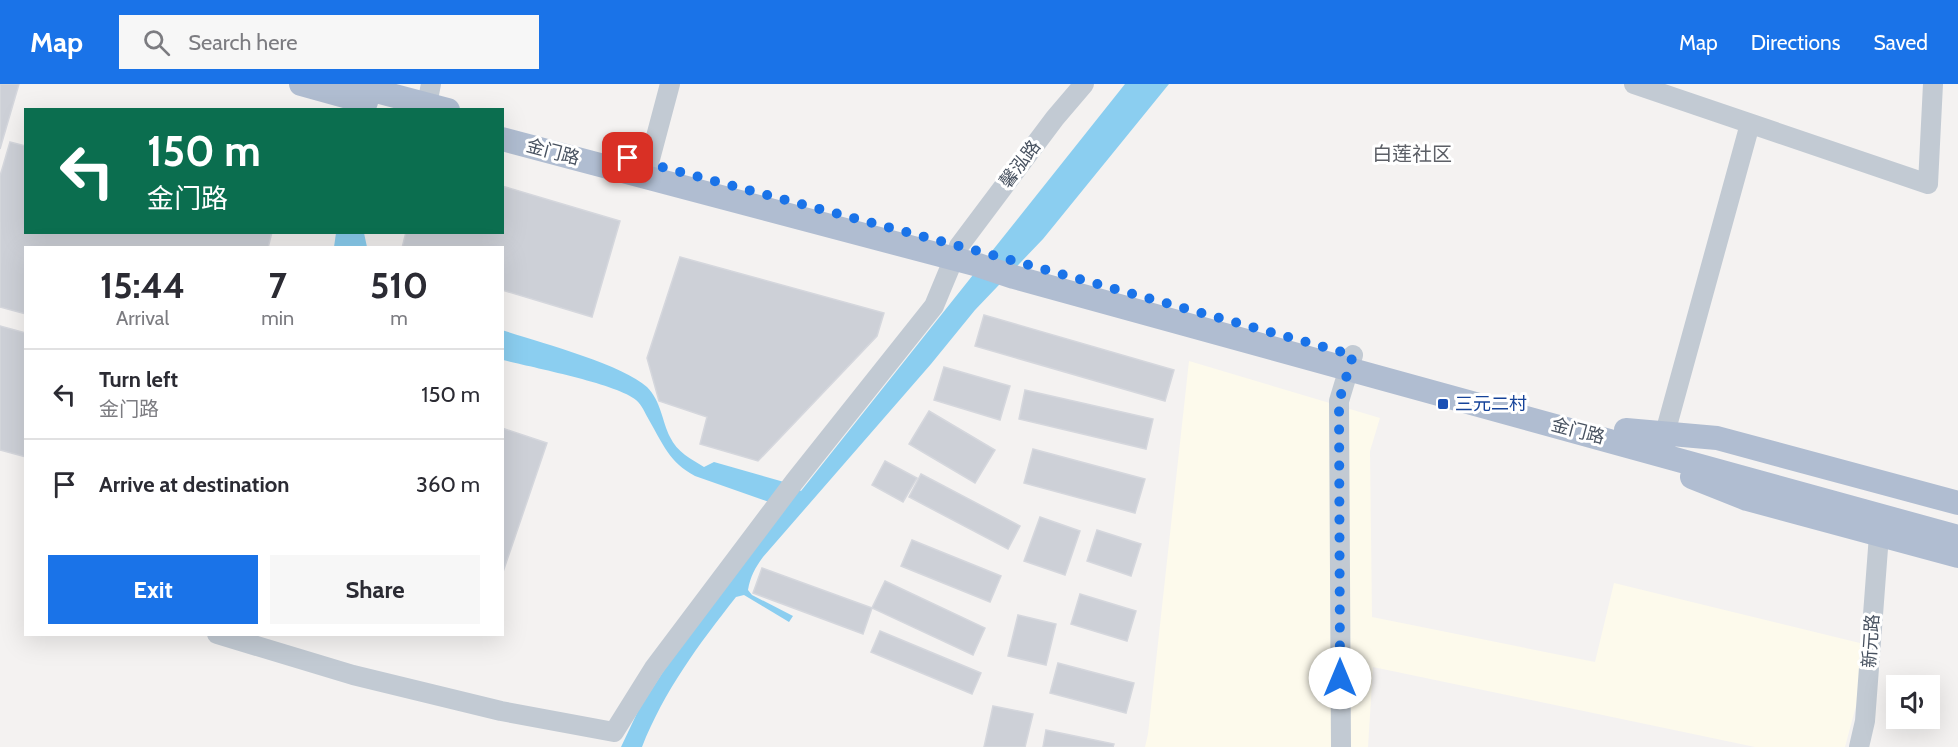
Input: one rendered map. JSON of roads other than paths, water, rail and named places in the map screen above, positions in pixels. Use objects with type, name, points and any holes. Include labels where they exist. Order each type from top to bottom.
[{"type":"main road","points":[[301,84],[356,90],[394,103],[436,99]]},
{"type":"main road","name":"金门路","points":[[504,125],[649,163],[1018,270],[1741,470],[1958,537]]},
{"type":"main road","name":"金门路","points":[[504,139],[956,252]]},
{"type":"main road","points":[[1624,437],[1665,433],[1699,435],[1958,503]]},
{"type":"main road","points":[[1624,437],[1728,493],[1958,556]]},
{"type":"main road","name":"金门路","points":[[1741,470],[1958,520]]},
{"type":"street","points":[[649,163],[670,84]]},
{"type":"street","name":"馨泓路","points":[[224,636],[353,675],[501,711],[614,732],[654,668],[767,517],[934,306],[956,252],[1055,118],[1084,84]]},
{"type":"street","points":[[1634,84],[1928,184],[1933,84]]},
{"type":"street","points":[[1665,433],[1750,124]]},
{"type":"street","points":[[1341,747],[1339,401],[1351,362]]},
{"type":"street","name":"新元路","points":[[1858,747],[1865,721],[1879,535]]},
{"type":"water","points":[[1125,84],[1169,84],[1043,239],[975,310],[763,557],[748,590],[752,595],[793,616],[789,622],[744,595],[736,597],[696,650],[672,687],[642,747],[621,747],[639,709],[772,503],[686,471],[667,452],[640,404],[626,394],[593,382],[504,360],[504,331],[579,354],[635,378],[647,387],[655,398],[667,431],[676,447],[704,467],[714,462],[784,482],[801,491]]},
{"type":"water","points":[[336,234],[364,234],[367,246],[334,246]]},
{"type":"place","name":"三元二村","points":[[1443,404]]},
{"type":"district","name":"白莲社区","points":[[1412,154]]}]
